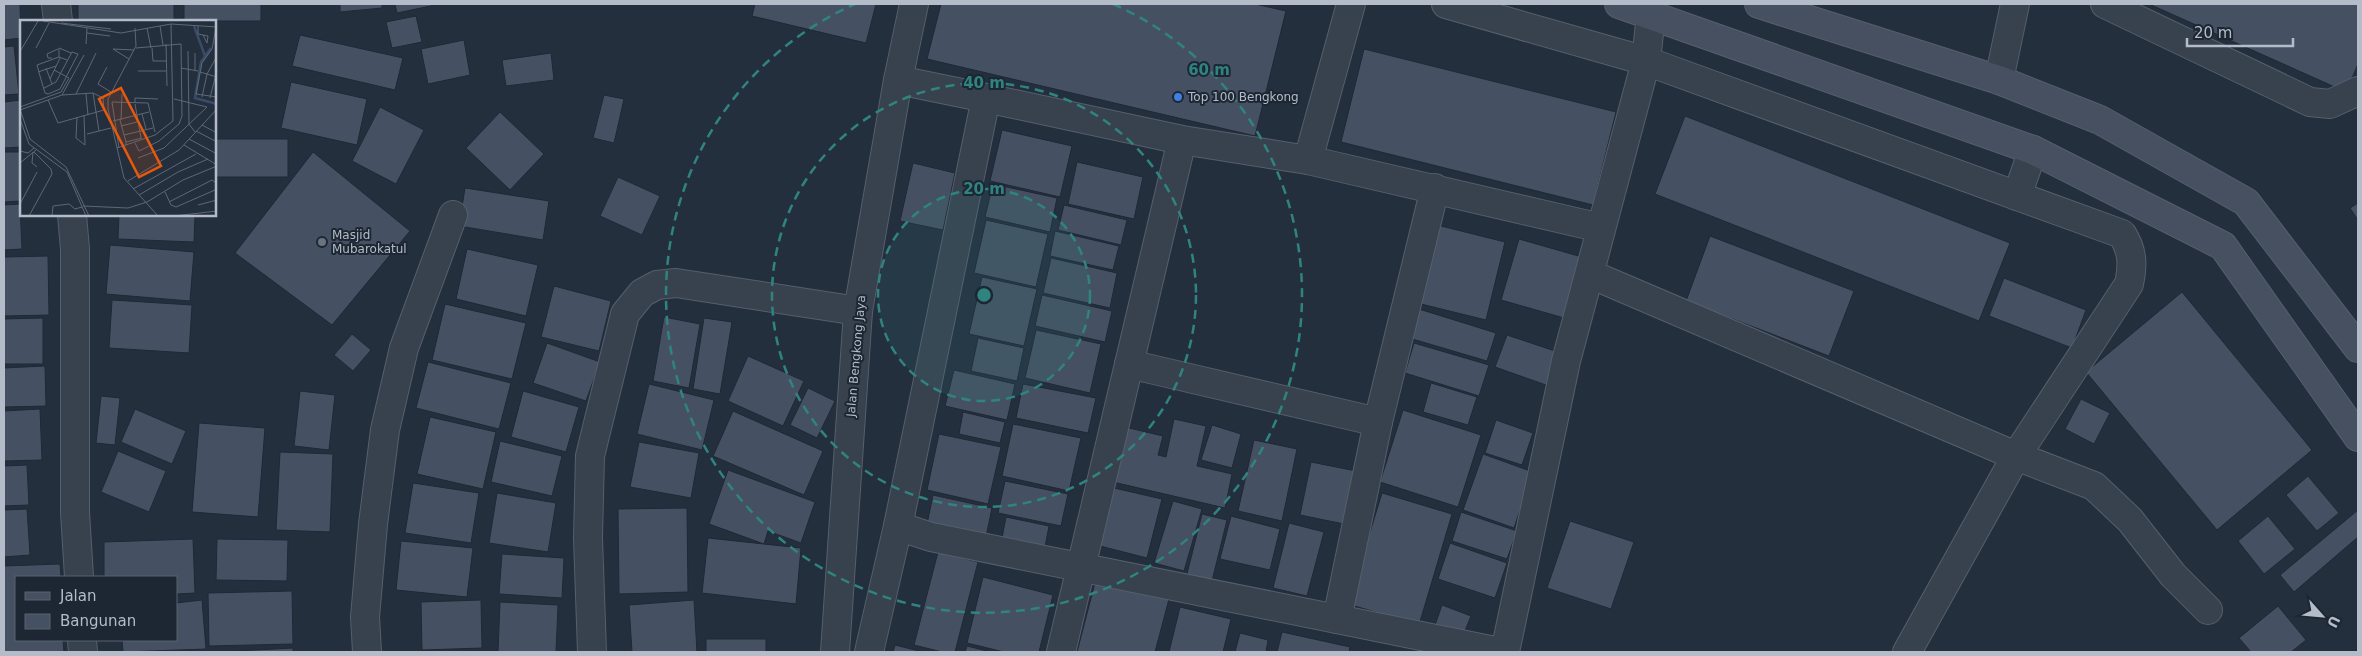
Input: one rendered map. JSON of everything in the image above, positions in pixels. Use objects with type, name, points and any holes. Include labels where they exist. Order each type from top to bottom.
[{"type":"main road","points":[[1619,4],[2033,150],[2223,246],[2358,437]]},
{"type":"main road","points":[[1759,4],[1999,80],[2100,120],[2246,202],[2358,348]]},
{"type":"street","points":[[56,4],[58,20]]},
{"type":"street","name":"Jalan Bengkong Jaya","points":[[835,652],[858,312],[898,80],[914,4]]},
{"type":"street","points":[[1308,160],[1350,4]]},
{"type":"street","points":[[1446,4],[1646,61],[2122,234],[2128,244],[2133,264],[2129,284],[2016,456],[1907,652]]},
{"type":"street","points":[[1999,80],[2014,4]]},
{"type":"street","points":[[2105,4],[2310,102],[2330,104],[2358,91]]},
{"type":"street","points":[[1505,652],[1566,361],[1646,61],[1651,14]]},
{"type":"street","points":[[898,80],[1182,140],[1308,160],[1601,228]]},
{"type":"street","points":[[869,652],[898,526],[986,98]]},
{"type":"street","points":[[1061,652],[1182,140]]},
{"type":"street","points":[[2017,196],[2033,150]]},
{"type":"street","points":[[1337,619],[1378,422],[1435,188]]},
{"type":"street","points":[[367,652],[365,617],[372,524],[385,430],[404,348],[453,215]]},
{"type":"street","points":[[72,216],[75,249],[75,512],[79,576]]},
{"type":"street","points":[[1590,274],[2016,456],[2094,486],[2130,520],[2173,575],[2208,610]]},
{"type":"street","points":[[592,652],[588,538],[590,456],[625,314],[642,293],[657,286],[676,283],[858,312]]},
{"type":"street","points":[[1129,364],[1378,422]]},
{"type":"street","points":[[898,526],[932,537],[1500,652]]},
{"type":"building","points":[[4,4],[20,4],[20,38],[4,40]]},
{"type":"building","points":[[78,4],[174,4],[174,20],[78,20]]},
{"type":"building","points":[[184,4],[261,4],[261,21],[184,20]]},
{"type":"building","points":[[340,4],[382,4],[382,8],[340,12]]},
{"type":"building","points":[[395,4],[440,4],[397,13]]},
{"type":"building","points":[[755,4],[876,4],[866,43],[752,16]]},
{"type":"building","name":"Top 100 Bengkong","points":[[941,4],[1255,4],[1286,11],[1255,136],[927,59]]},
{"type":"building","points":[[2149,4],[2358,4],[2358,64],[2346,92]]},
{"type":"building","points":[[416,16],[422,42],[392,48],[386,22]]},
{"type":"building","points":[[300,35],[403,58],[395,90],[292,66]]},
{"type":"building","points":[[464,40],[470,75],[428,84],[421,49]]},
{"type":"building","points":[[14,46],[19,94],[4,95],[4,47]]},
{"type":"building","points":[[1364,49],[1616,112],[1593,205],[1341,142]]},
{"type":"building","points":[[551,53],[554,80],[506,86],[502,60]]},
{"type":"building","points":[[291,82],[367,99],[357,145],[281,128]]},
{"type":"building","points":[[604,95],[624,99],[614,143],[593,138]]},
{"type":"building","points":[[20,100],[20,147],[4,148],[4,102]]},
{"type":"building","points":[[380,107],[424,130],[396,184],[352,161]]},
{"type":"building","points":[[500,112],[544,154],[510,190],[466,148]]},
{"type":"building","points":[[1685,116],[2010,243],[1979,321],[1655,194]]},
{"type":"building","points":[[1002,130],[1072,146],[1060,197],[990,181]]},
{"type":"building","points":[[216,139],[288,139],[288,177],[216,177]]},
{"type":"building","points":[[4,152],[20,152],[20,201],[4,202]]},
{"type":"building","name":"Masjid Mubarokatul","points":[[313,152],[410,231],[332,325],[235,253]]},
{"type":"building","points":[[1077,162],[1143,177],[1134,219],[1068,204]]},
{"type":"building","points":[[913,163],[955,173],[943,230],[900,221]]},
{"type":"building","points":[[618,177],[660,196],[642,235],[600,216]]},
{"type":"building","points":[[993,184],[1057,198],[1050,232],[985,217]]},
{"type":"building","points":[[465,188],[549,201],[543,240],[459,226]]},
{"type":"building","points":[[2358,203],[2358,220],[2350,208]]},
{"type":"building","points":[[20,204],[22,249],[4,250],[4,205]]},
{"type":"building","points":[[1064,205],[1127,220],[1121,245],[1058,230]]},
{"type":"building","points":[[119,216],[195,216],[194,242],[118,239]]},
{"type":"building","points":[[986,220],[1048,234],[1036,287],[974,273]]},
{"type":"building","points":[[1437,225],[1505,242],[1486,320],[1417,303]]},
{"type":"building","points":[[1055,231],[1119,246],[1113,270],[1050,256]]},
{"type":"building","points":[[1710,236],[1854,291],[1829,356],[1686,301]]},
{"type":"building","points":[[1519,239],[1589,259],[1571,320],[1501,300]]},
{"type":"building","points":[[110,245],[194,252],[190,301],[106,294]]},
{"type":"building","points":[[467,249],[538,265],[526,316],[456,299]]},
{"type":"building","points":[[48,256],[49,315],[4,316],[4,257]]},
{"type":"building","points":[[1051,258],[1117,273],[1110,308],[1043,293]]},
{"type":"building","points":[[982,277],[1037,289],[1024,346],[969,334]]},
{"type":"building","points":[[2004,278],[2086,310],[2072,348],[1989,316]]},
{"type":"building","points":[[554,286],[611,301],[599,351],[541,337]]},
{"type":"building","points":[[2182,292],[2312,450],[2217,530],[2086,372]]},
{"type":"building","points":[[1042,295],[1112,311],[1105,342],[1035,326]]},
{"type":"building","points":[[112,300],[192,305],[189,353],[109,348]]},
{"type":"building","points":[[445,304],[526,323],[512,379],[432,360]]},
{"type":"building","points":[[1419,309],[1496,333],[1487,361],[1409,338]]},
{"type":"building","points":[[664,317],[700,324],[689,388],[653,381]]},
{"type":"building","points":[[43,318],[43,364],[4,364],[4,319]]},
{"type":"building","points":[[704,318],[732,322],[720,394],[693,389]]},
{"type":"building","points":[[1036,330],[1101,344],[1090,393],[1025,378]]},
{"type":"building","points":[[352,334],[371,350],[353,371],[334,355]]},
{"type":"building","points":[[1507,335],[1558,352],[1546,385],[1495,367]]},
{"type":"building","points":[[978,338],[1024,348],[1017,381],[971,371]]},
{"type":"building","points":[[547,343],[600,362],[586,401],[533,383]]},
{"type":"building","points":[[1414,343],[1489,365],[1479,396],[1405,373]]},
{"type":"building","points":[[748,356],[804,381],[783,426],[728,401]]},
{"type":"building","points":[[428,362],[511,383],[499,429],[416,408]]},
{"type":"building","points":[[45,366],[46,406],[4,407],[4,368]]},
{"type":"building","points":[[954,370],[1015,384],[1007,420],[945,406]]},
{"type":"building","points":[[1431,383],[1477,397],[1468,425],[1423,412]]},
{"type":"building","points":[[649,384],[714,400],[702,450],[637,434]]},
{"type":"building","points":[[1023,384],[1096,398],[1088,433],[1016,418]]},
{"type":"building","points":[[808,388],[835,401],[817,438],[790,425]]},
{"type":"building","points":[[300,391],[335,395],[329,450],[294,446]]},
{"type":"building","points":[[523,391],[579,407],[566,452],[511,437]]},
{"type":"building","points":[[101,396],[120,398],[115,445],[96,443]]},
{"type":"building","points":[[2081,399],[2110,413],[2094,444],[2065,429]]},
{"type":"building","points":[[40,409],[42,460],[4,461],[4,411]]},
{"type":"building","points":[[135,409],[186,431],[172,464],[121,442]]},
{"type":"building","points":[[1403,410],[1481,435],[1458,507],[1380,482]]},
{"type":"building","points":[[733,411],[823,451],[804,495],[713,456]]},
{"type":"building","points":[[963,412],[1005,422],[1000,443],[959,434]]},
{"type":"building","points":[[430,417],[496,432],[483,489],[417,474]]},
{"type":"building","points":[[1174,419],[1206,426],[1197,466],[1232,474],[1225,508],[1113,482],[1125,427],[1163,436],[1158,455],[1166,457]]},
{"type":"building","points":[[1496,420],[1533,433],[1522,465],[1485,453]]},
{"type":"building","points":[[199,423],[265,428],[258,517],[192,512]]},
{"type":"building","points":[[1013,424],[1081,438],[1069,491],[1002,476]]},
{"type":"building","points":[[1212,425],[1241,434],[1232,468],[1201,460]]},
{"type":"building","points":[[939,434],[1001,447],[988,504],[927,490]]},
{"type":"building","points":[[1254,440],[1297,449],[1282,521],[1238,511]]},
{"type":"building","points":[[500,441],[562,456],[552,496],[491,482]]},
{"type":"building","points":[[639,442],[699,453],[691,498],[630,487]]},
{"type":"building","points":[[118,451],[166,471],[149,512],[101,492]]},
{"type":"building","points":[[280,452],[333,454],[330,532],[276,530]]},
{"type":"building","points":[[1483,454],[1533,472],[1514,528],[1463,510]]},
{"type":"building","points":[[1311,462],[1356,471],[1344,524],[1300,515]]},
{"type":"building","points":[[27,465],[29,505],[4,506],[4,466]]},
{"type":"building","points":[[728,470],[815,502],[801,543],[768,531],[764,544],[709,524]]},
{"type":"building","points":[[2308,476],[2339,513],[2317,531],[2286,495]]},
{"type":"building","points":[[1005,481],[1068,494],[1061,526],[998,513]]},
{"type":"building","points":[[413,483],[479,493],[471,543],[405,533]]},
{"type":"building","points":[[1114,488],[1162,499],[1147,558],[1100,546]]},
{"type":"building","points":[[497,493],[556,503],[548,552],[489,543]]},
{"type":"building","points":[[1382,493],[1452,514],[1419,625],[1348,604]]},
{"type":"building","points":[[933,495],[992,508],[986,537],[927,524]]},
{"type":"building","points":[[1173,501],[1202,509],[1184,571],[1154,563]]},
{"type":"building","points":[[687,508],[688,592],[619,594],[618,509]]},
{"type":"building","points":[[27,509],[30,555],[4,557],[4,510]]},
{"type":"building","points":[[2358,510],[2358,537],[2294,592],[2280,575]]},
{"type":"building","points":[[1461,512],[1517,531],[1507,559],[1452,541]]},
{"type":"building","points":[[1202,514],[1227,520],[1212,581],[1187,574]]},
{"type":"building","points":[[1231,516],[1280,529],[1270,570],[1220,559]]},
{"type":"building","points":[[2268,516],[2295,549],[2264,574],[2238,541]]},
{"type":"building","points":[[1006,517],[1049,526],[1045,547],[1002,538]]},
{"type":"building","points":[[1570,521],[1634,542],[1611,609],[1547,588]]},
{"type":"building","points":[[1289,523],[1324,532],[1307,596],[1273,588]]},
{"type":"building","points":[[708,538],[801,548],[796,604],[702,593]]},
{"type":"building","points":[[193,539],[195,593],[178,594],[178,576],[104,576],[104,542]]},
{"type":"building","points":[[217,539],[288,540],[287,581],[216,580]]},
{"type":"building","points":[[401,541],[473,548],[467,597],[396,590]]},
{"type":"building","points":[[1450,543],[1507,563],[1495,598],[1438,579]]},
{"type":"building","points":[[938,552],[978,562],[955,652],[942,652],[914,645]]},
{"type":"building","points":[[502,554],[564,558],[562,598],[499,594]]},
{"type":"building","points":[[60,564],[61,576],[15,576],[15,641],[63,641],[64,652],[4,652],[4,566]]},
{"type":"building","points":[[983,577],[1053,595],[1039,652],[1004,652],[967,643]]},
{"type":"building","points":[[1096,579],[1169,599],[1155,652],[1077,652]]},
{"type":"building","points":[[292,591],[293,644],[209,646],[208,593]]},
{"type":"building","points":[[202,600],[206,649],[123,652],[122,641],[178,641],[178,603]]},
{"type":"building","points":[[481,600],[482,648],[422,650],[421,602]]},
{"type":"building","points":[[694,600],[697,652],[632,652],[629,605]]},
{"type":"building","points":[[500,602],[558,605],[556,652],[498,652]]},
{"type":"building","points":[[1442,605],[1471,616],[1462,638],[1434,628]]},
{"type":"building","points":[[2278,606],[2306,640],[2291,652],[2251,652],[2239,638]]},
{"type":"building","points":[[1180,607],[1231,619],[1223,652],[1169,652]]},
{"type":"building","points":[[1282,632],[1350,647],[1349,652],[1277,652]]},
{"type":"building","points":[[1240,633],[1268,640],[1266,652],[1235,652]]},
{"type":"building","points":[[706,639],[766,639],[766,652],[706,652]]},
{"type":"building","points":[[895,645],[923,652],[893,652]]},
{"type":"building","points":[[967,646],[991,652],[965,652]]},
{"type":"building","points":[[293,648],[293,652],[218,652]]},
{"type":"place","name":"Top 100 Bengkong","points":[[1178,97]]},
{"type":"place","name":"Masjid Mubarokatul","points":[[322,242]]}]
